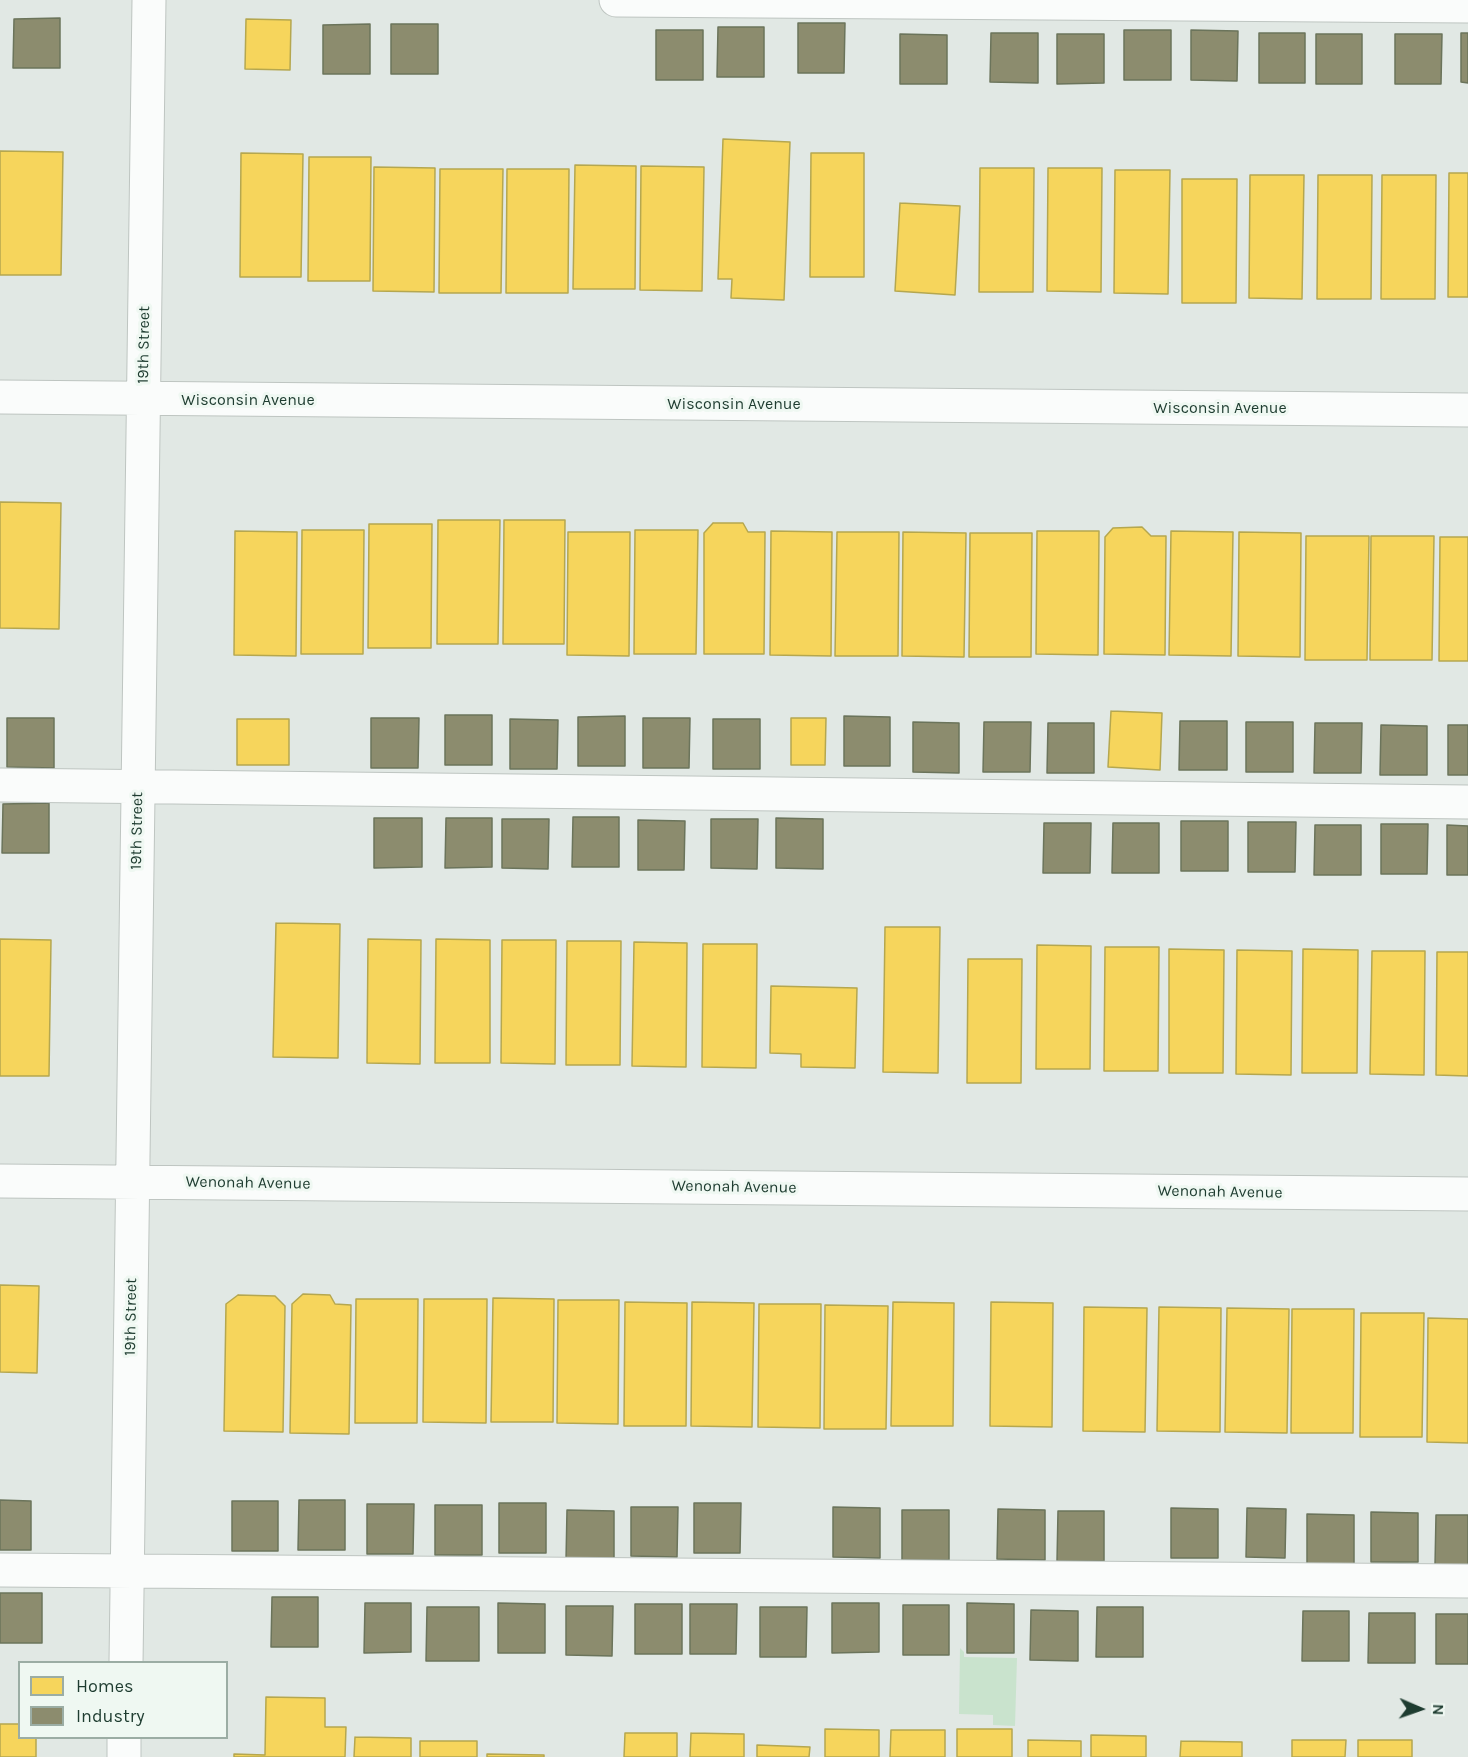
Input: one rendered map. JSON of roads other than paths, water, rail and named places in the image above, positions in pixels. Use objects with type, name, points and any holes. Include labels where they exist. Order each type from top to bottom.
[{"type":"street","name":"19th Street","points":[[126,1661],[149,0]]},
{"type":"street","points":[[616,0],[1468,6]]},
{"type":"street","name":"Wisconsin Avenue","points":[[0,397],[1468,410]]},
{"type":"street","points":[[0,785],[1468,802]]},
{"type":"street","name":"Wenonah Avenue","points":[[0,1180],[1468,1194]]},
{"type":"street","points":[[0,1570],[1468,1581]]},
{"type":"street","points":[[124,1739],[124,1757]]}]
